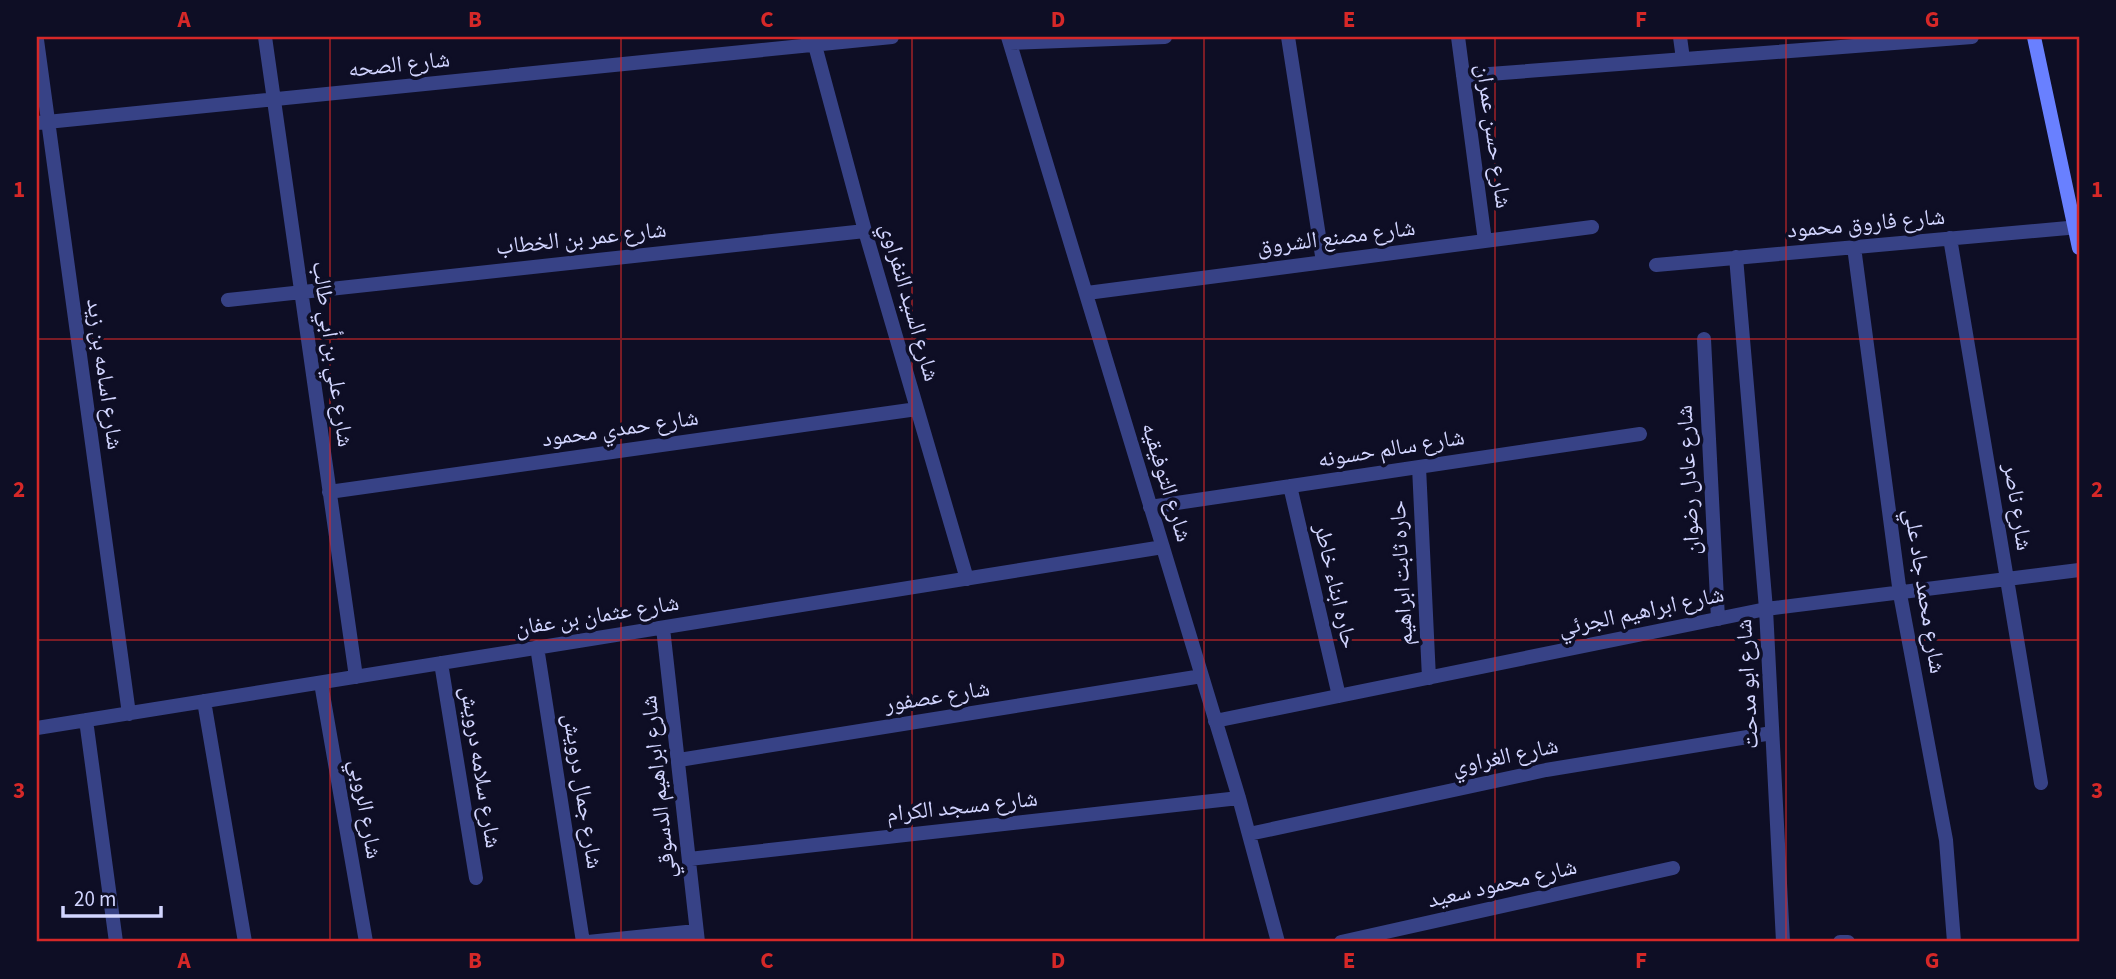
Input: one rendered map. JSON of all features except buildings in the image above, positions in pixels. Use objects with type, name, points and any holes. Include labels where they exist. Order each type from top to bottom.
[{"type":"street","name":"شارع علي بن أبي طالب","points":[[265,37],[356,677]]},
{"type":"street","name":"شارع الصحه","points":[[42,123],[814,41],[892,37]]},
{"type":"street","points":[[1009,40],[1165,37]]},
{"type":"street","points":[[1288,37],[1323,262]]},
{"type":"street","name":"شارع حسن عمران","points":[[1458,37],[1485,241]]},
{"type":"street","points":[[1680,37],[1683,59]]},
{"type":"street","points":[[1463,76],[1972,37]]},
{"type":"street","points":[[2034,37],[2077,227],[2079,248]]},
{"type":"street","name":"شارع اسامه بن زيد","points":[[37,40],[42,123],[129,714]]},
{"type":"street","name":"شارع التوفيقيه","points":[[1009,40],[1239,798],[1278,942]]},
{"type":"street","name":"شارع السيد النفراوي","points":[[814,41],[865,231],[967,579]]},
{"type":"street","name":"شارع مصنع الشروق","points":[[1087,293],[1592,227]]},
{"type":"street","name":"شارع فاروق محمود","points":[[1656,265],[2077,227]]},
{"type":"street","name":"شارع عمر بن الخطاب","points":[[228,300],[865,231]]},
{"type":"street","name":"شارع ناصر","points":[[1951,238],[2040,783]]},
{"type":"street","name":"شارع محمد جاد علي","points":[[1854,247],[1900,594],[1946,840],[1954,942]]},
{"type":"street","name":"شارع ابو مدحت","points":[[1736,257],[1766,609],[1783,942]]},
{"type":"street","name":"شارع عادل رضوان","points":[[1704,340],[1718,619]]},
{"type":"street","name":"شارع حمدي محمود","points":[[330,492],[917,409]]},
{"type":"street","name":"شارع سالم حسونه","points":[[1150,507],[1640,434]]},
{"type":"street","name":"حاره ثابت ابراهيم","points":[[1419,467],[1429,678]]},
{"type":"street","name":"حاره ابناء خاطر","points":[[1290,486],[1339,696]]},
{"type":"street","name":"شارع عثمان بن عفان","points":[[37,728],[1163,547]]},
{"type":"street","name":"شارع ابراهيم الجرئي","points":[[1215,721],[1766,609],[2079,570]]},
{"type":"street","name":"شارع ابراهيم الدسوقي","points":[[663,628],[697,937]]},
{"type":"street","name":"شارع جمال درويش","points":[[537,648],[586,942]]},
{"type":"street","name":"شارع سلامه درويش","points":[[441,663],[476,878]]},
{"type":"street","name":"شارع عصفور","points":[[679,761],[1202,676]]},
{"type":"street","name":"شارع الروبي","points":[[321,682],[366,942]]},
{"type":"street","points":[[204,701],[245,942]]},
{"type":"street","points":[[86,720],[116,942]]},
{"type":"street","name":"شارع الغراوي","points":[[1249,834],[1546,770],[1772,733]]},
{"type":"street","name":"شارع مسجد الكرام","points":[[690,859],[1239,798]]},
{"type":"street","name":"شارع محمود سعيد","points":[[1341,942],[1673,868]]},
{"type":"street","points":[[586,942],[697,937]]},
{"type":"street","points":[[1840,942],[1848,942]]}]
